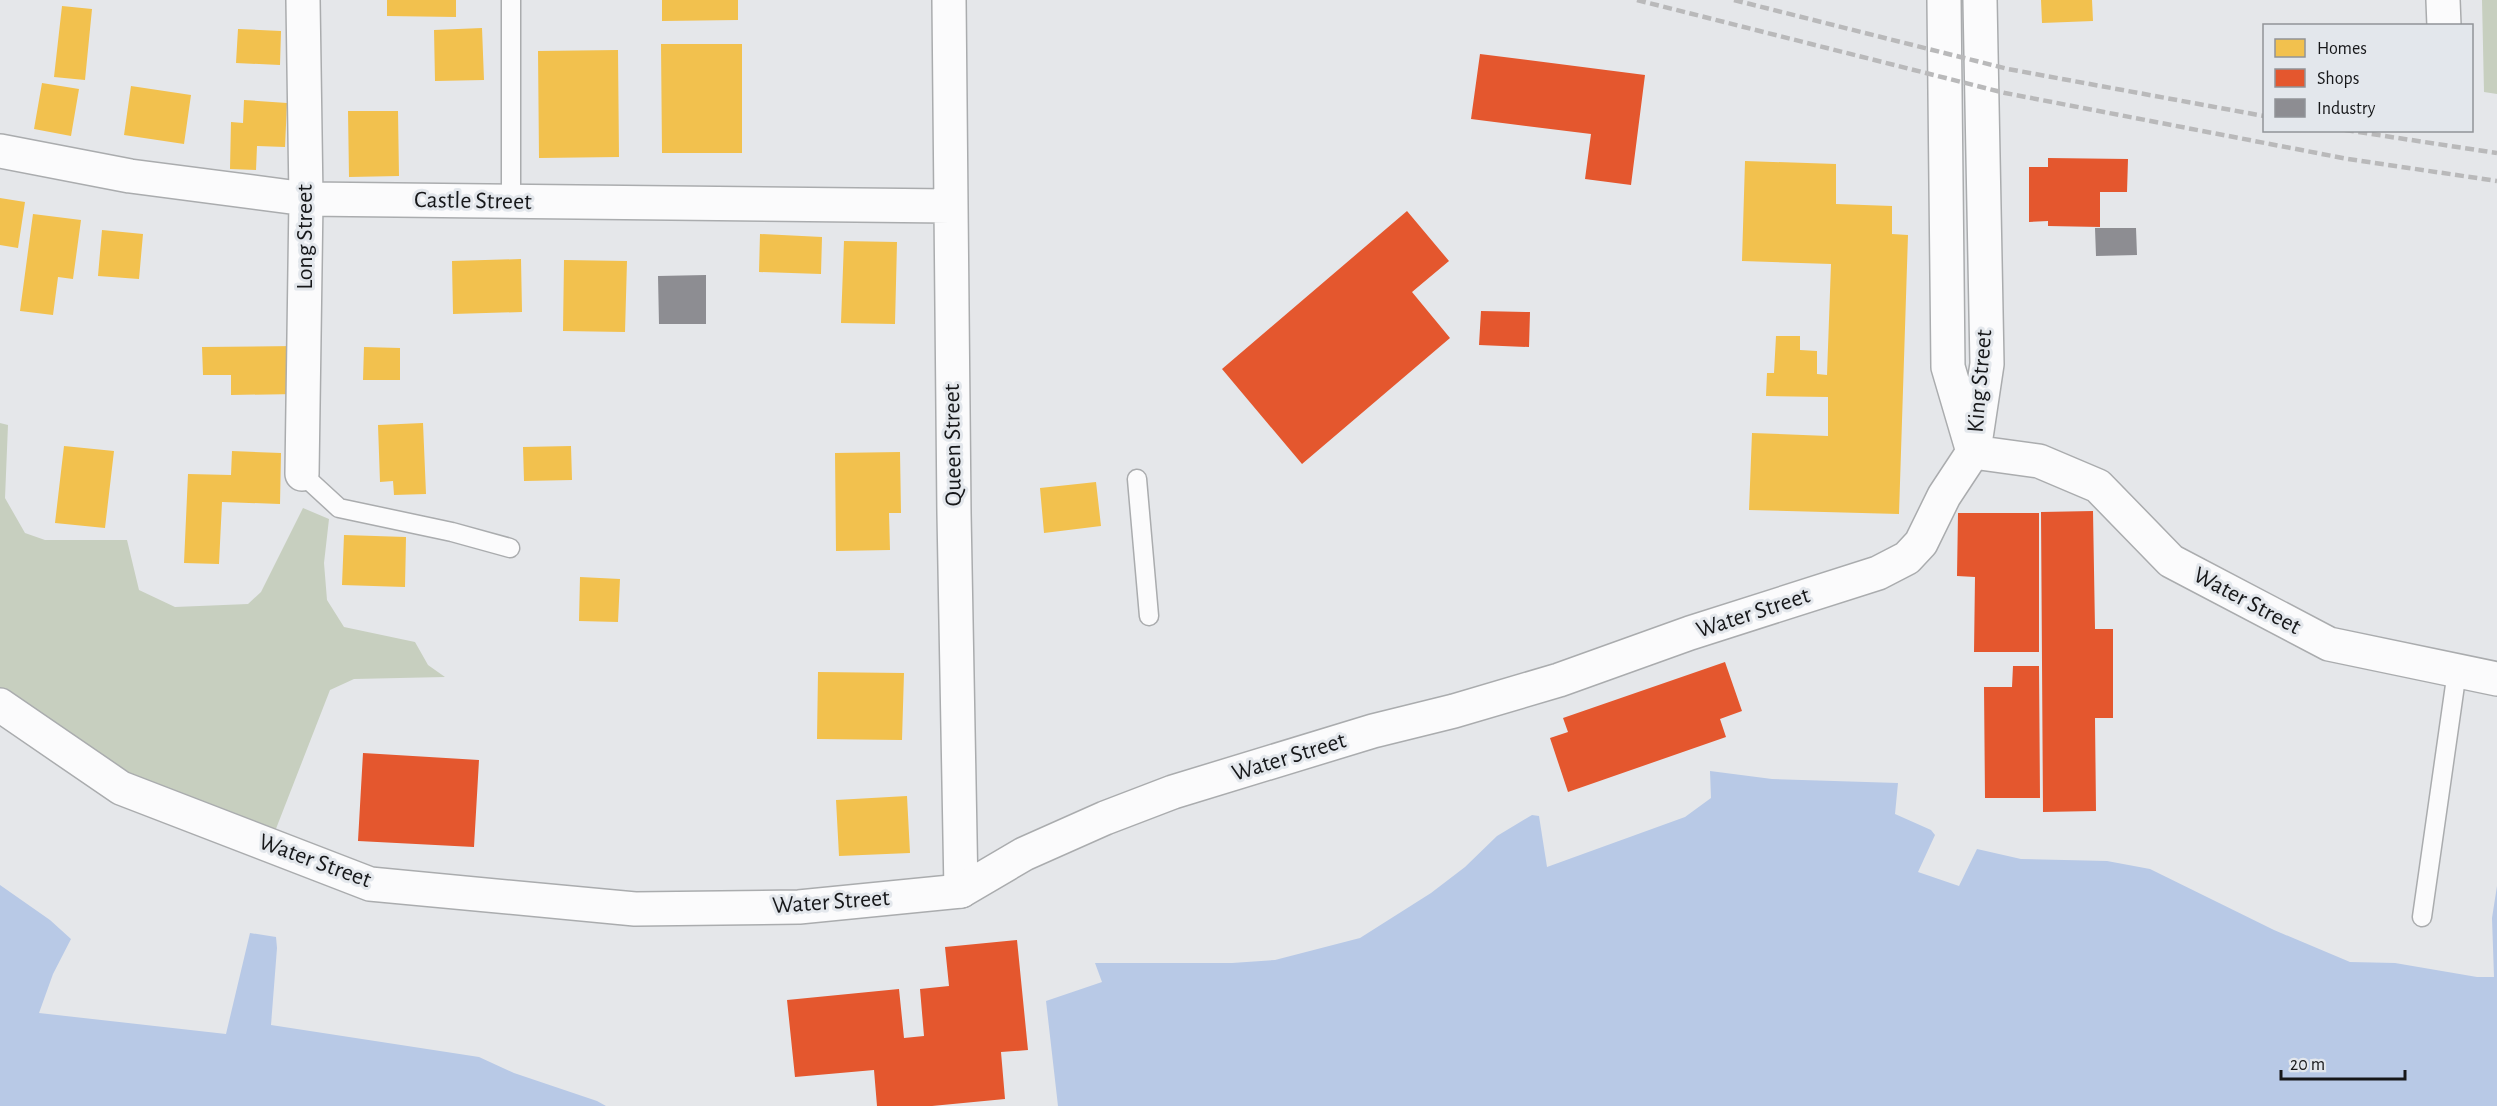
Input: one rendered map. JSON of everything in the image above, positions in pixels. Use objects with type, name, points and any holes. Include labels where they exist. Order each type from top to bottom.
[{"type":"street","name":"Long Street","points":[[302,474],[306,199],[303,0]]},
{"type":"street","name":"Queen Street","points":[[949,0],[961,891]]},
{"type":"street","name":"King Street","points":[[1944,0],[1948,367],[1973,452]]},
{"type":"street","name":"King Street","points":[[1973,452],[1987,364],[1980,0]]},
{"type":"street","points":[[2443,0],[2444,24]]},
{"type":"street","name":"Castle Street","points":[[0,151],[130,176],[306,199],[950,206]]},
{"type":"street","name":"Water Street","points":[[0,705],[121,788],[370,884],[635,909],[800,907],[961,891],[1024,854],[1105,818],[1173,792],[1373,731],[1454,711],[1559,680],[1690,633],[1878,573],[1907,558],[1921,543],[1944,496],[1973,452],[2039,461],[2098,486],[2171,561],[2329,644],[2497,679]]},
{"type":"lane","points":[[511,0],[511,201]]},
{"type":"lane","points":[[302,474],[339,508],[452,532],[510,548]]},
{"type":"lane","points":[[1137,479],[1149,616]]},
{"type":"lane","points":[[2422,917],[2457,671]]},
{"type":"green space","points":[[2482,0],[2497,0],[2497,94],[2484,92]]},
{"type":"green space","points":[[0,423],[8,425],[5,498],[25,533],[45,540],[127,540],[139,590],[175,607],[248,604],[261,592],[303,508],[329,519],[324,563],[327,600],[344,627],[415,642],[428,665],[445,677],[354,679],[330,690],[272,839],[113,782],[0,705]]},
{"type":"water","points":[[1710,771],[1772,779],[1898,783],[1895,814],[1931,830],[1935,835],[1918,872],[1959,886],[1977,849],[2021,859],[2107,861],[2150,869],[2274,930],[2350,962],[2395,963],[2477,977],[2494,977],[2492,918],[2497,886],[2497,1106],[1058,1106],[1046,1001],[1102,982],[1095,963],[1232,963],[1275,960],[1360,938],[1431,893],[1465,867],[1497,836],[1532,815],[1539,816],[1547,867],[1685,817],[1711,798]]},
{"type":"water","points":[[0,885],[50,920],[71,939],[53,974],[39,1013],[226,1034],[250,933],[276,937],[271,1025],[479,1057],[514,1073],[606,1106],[0,1106]]},
{"type":"building: Homes","points":[[387,0],[456,0],[456,17],[387,16]]},
{"type":"building: Homes","points":[[662,0],[738,0],[738,20],[662,21]]},
{"type":"building: Homes","points":[[2041,0],[2092,0],[2093,21],[2042,23]]},
{"type":"building: Homes","points":[[62,6],[92,9],[85,80],[54,77]]},
{"type":"building: Homes","points":[[482,28],[484,80],[435,81],[434,30]]},
{"type":"building: Homes","points":[[238,29],[281,31],[280,65],[236,63]]},
{"type":"building: Homes","points":[[661,44],[742,44],[742,153],[662,153]]},
{"type":"building: Homes","points":[[618,50],[619,157],[539,158],[538,51]]},
{"type":"building: Homes","points":[[42,83],[79,89],[71,136],[34,129]]},
{"type":"building: Homes","points":[[131,86],[191,95],[184,144],[124,135]]},
{"type":"building: Homes","points":[[244,100],[287,103],[285,147],[257,146],[256,170],[230,169],[231,122],[243,123]]},
{"type":"building: Homes","points":[[348,111],[398,111],[399,176],[349,177]]},
{"type":"building: Homes","points":[[1745,161],[1836,164],[1836,204],[1892,206],[1892,234],[1908,235],[1899,514],[1749,510],[1752,433],[1828,436],[1828,397],[1766,396],[1767,373],[1774,373],[1776,336],[1800,336],[1800,350],[1817,351],[1817,374],[1827,375],[1831,264],[1742,261]]},
{"type":"building: Homes","points":[[0,198],[25,202],[18,248],[0,245]]},
{"type":"building: Homes","points":[[33,214],[81,220],[73,279],[58,277],[53,315],[20,311]]},
{"type":"building: Homes","points":[[102,230],[143,234],[139,279],[98,276]]},
{"type":"building: Homes","points":[[760,234],[822,237],[821,274],[759,272]]},
{"type":"building: Homes","points":[[844,241],[897,242],[895,324],[841,323]]},
{"type":"building: Homes","points":[[521,259],[522,312],[453,314],[452,261]]},
{"type":"building: Homes","points":[[564,260],[627,261],[625,332],[563,331]]},
{"type":"building: Homes","points":[[296,346],[296,394],[231,395],[231,375],[203,375],[202,347]]},
{"type":"building: Homes","points":[[364,347],[400,348],[400,380],[363,380]]},
{"type":"building: Homes","points":[[423,423],[426,494],[394,495],[393,481],[380,482],[378,425]]},
{"type":"building: Homes","points":[[64,446],[114,451],[105,528],[55,523]]},
{"type":"building: Homes","points":[[571,446],[572,480],[524,481],[523,447]]},
{"type":"building: Homes","points":[[232,451],[281,453],[280,504],[222,502],[219,564],[184,563],[188,474],[231,475]]},
{"type":"building: Homes","points":[[900,452],[901,513],[889,513],[890,550],[836,551],[835,453]]},
{"type":"building: Homes","points":[[1096,482],[1101,526],[1044,533],[1040,488]]},
{"type":"building: Homes","points":[[344,535],[406,537],[405,587],[342,585]]},
{"type":"building: Homes","points":[[580,577],[620,579],[618,622],[579,621]]},
{"type":"building: Homes","points":[[818,672],[904,673],[902,740],[817,739]]},
{"type":"building: Homes","points":[[907,796],[910,853],[839,856],[836,800]]},
{"type":"building: Shops","points":[[1480,54],[1645,75],[1631,185],[1585,179],[1591,134],[1471,119]]},
{"type":"building: Shops","points":[[2048,158],[2128,159],[2127,192],[2100,192],[2100,227],[2048,226],[2048,221],[2029,222],[2029,167],[2048,167]]},
{"type":"building: Shops","points":[[1407,211],[1449,261],[1412,292],[1450,338],[1302,464],[1222,369]]},
{"type":"building: Shops","points":[[1481,311],[1530,312],[1529,347],[1479,345]]},
{"type":"building: Shops","points":[[2093,511],[2095,629],[2113,629],[2113,718],[2095,718],[2096,811],[2043,812],[2041,512]]},
{"type":"building: Shops","points":[[1958,513],[2039,513],[2039,652],[1974,652],[1975,577],[1957,576]]},
{"type":"building: Shops","points":[[1725,662],[1742,711],[1720,719],[1726,737],[1568,792],[1550,738],[1568,732],[1563,718]]},
{"type":"building: Shops","points":[[2013,666],[2039,666],[2040,798],[1985,798],[1984,687],[2012,687]]},
{"type":"building: Shops","points":[[363,753],[479,760],[474,847],[358,841]]},
{"type":"building: Shops","points":[[1017,940],[1028,1050],[1001,1052],[1005,1099],[932,1106],[877,1106],[874,1070],[795,1077],[787,1000],[899,989],[904,1038],[924,1036],[920,989],[949,986],[945,947]]},
{"type":"building: Industry","points":[[2095,228],[2136,228],[2137,255],[2096,256]]},
{"type":"building: Industry","points":[[706,275],[706,324],[659,324],[658,276]]},
{"type":"railway","points":[[1637,0],[2005,93],[2348,159],[2497,181]]},
{"type":"railway","points":[[1734,0],[2008,69],[2263,116]]},
{"type":"railway","points":[[2358,132],[2497,153]]}]
